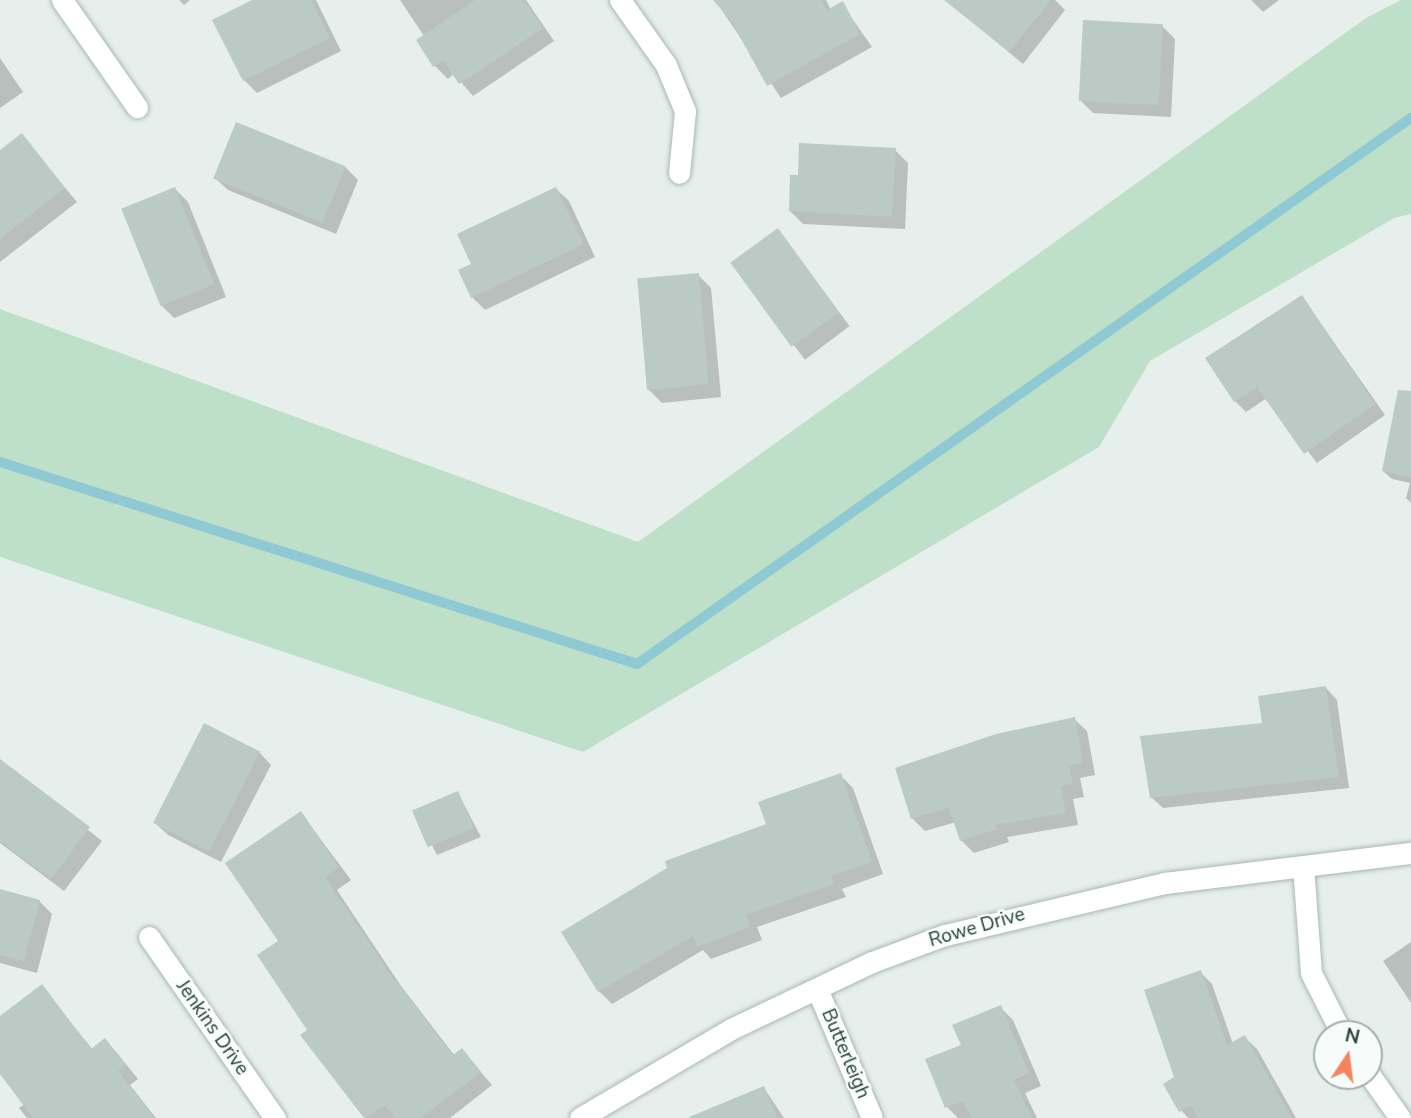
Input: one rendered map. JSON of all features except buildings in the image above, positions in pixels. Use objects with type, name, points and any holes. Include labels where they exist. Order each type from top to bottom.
[{"type":"street","points":[[62,0],[136,107]]},
{"type":"street","points":[[620,0],[666,65],[685,111],[679,173]]},
{"type":"street","name":"Rowe Drive","points":[[580,1118],[731,1029],[933,940],[1020,914],[1165,883],[1411,853]]},
{"type":"street","points":[[1303,866],[1311,972],[1335,1020]]},
{"type":"street","name":"Jenkins Drive","points":[[149,937],[275,1118]]},
{"type":"street","name":"Butterleigh","points":[[817,989],[872,1118]]},
{"type":"street","points":[[1381,1090],[1401,1118]]},
{"type":"green space","points":[[1401,0],[1411,0],[1411,214],[1394,218],[1150,361],[1099,447],[583,752],[0,557],[0,309],[638,542],[1366,18]]},
{"type":"waterway","points":[[0,462],[637,664],[1411,118]]}]
